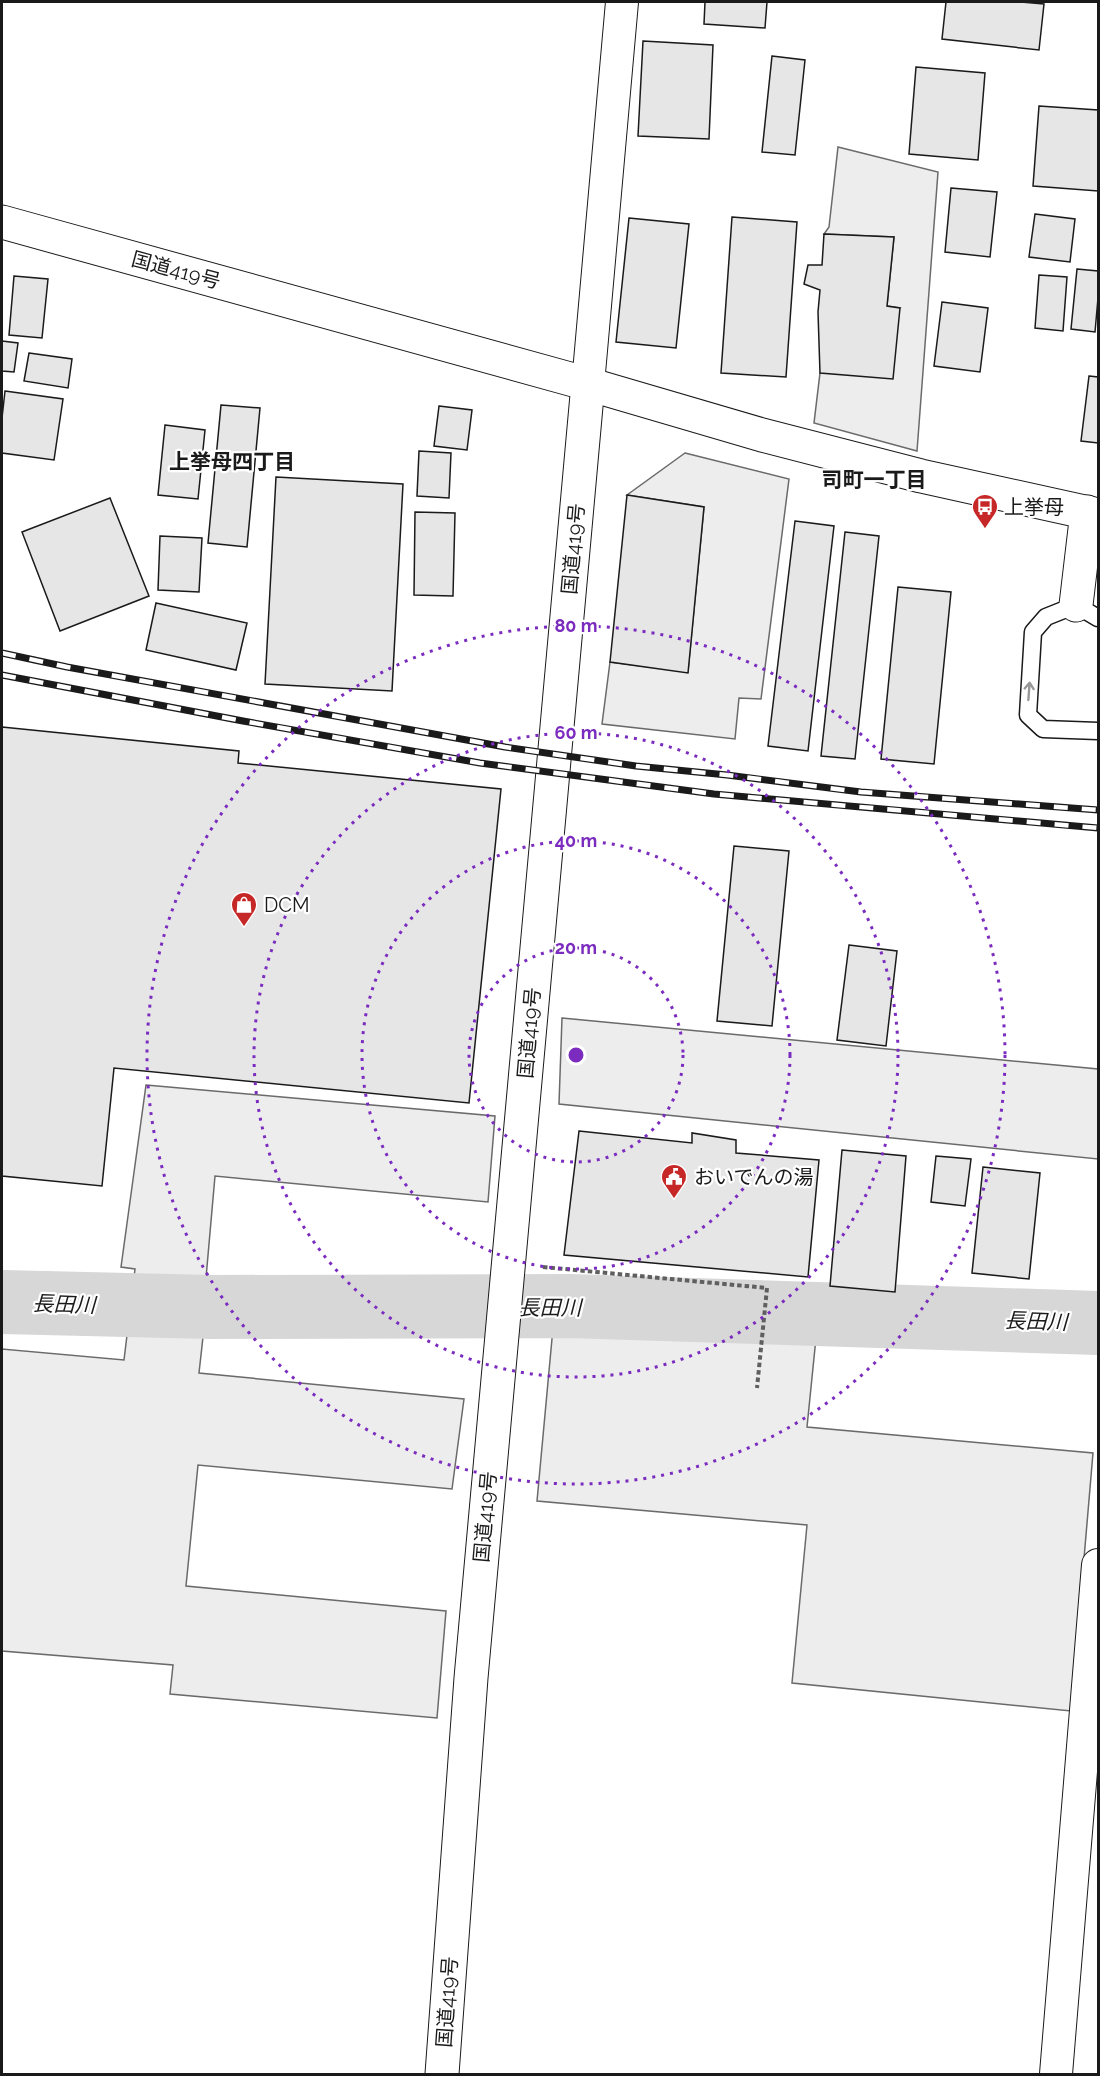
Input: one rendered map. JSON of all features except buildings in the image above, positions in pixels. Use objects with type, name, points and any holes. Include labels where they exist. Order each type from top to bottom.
[{"type":"main road","name":"国道419号","points":[[2,222],[588,384],[471,1678],[442,2074]]},
{"type":"main road","points":[[588,384],[762,435],[910,473],[1093,513],[1087,611]]},
{"type":"street","points":[[588,384],[622,2]]},
{"type":"street","points":[[1056,2074],[1098,1565]]},
{"type":"lane","points":[[1087,611],[1046,617],[1033,632],[1028,716],[1043,729],[1098,731]]},
{"type":"path","points":[[543,1267],[767,1288],[757,1388]]},
{"type":"shaded area","points":[[838,147],[938,172],[917,451],[814,423],[820,373],[900,308],[887,306],[894,237],[824,234],[829,227]]},
{"type":"shaded area","points":[[685,453],[789,479],[761,699],[739,698],[735,739],[602,724],[610,662],[688,672],[704,507],[627,495]]},
{"type":"shaded area","points":[[562,1018],[1098,1069],[1098,1159],[559,1104]]},
{"type":"shaded area","points":[[146,1085],[495,1116],[488,1202],[215,1176],[206,1278],[176,1277],[171,1326],[204,1328],[199,1373],[464,1399],[452,1489],[198,1465],[186,1586],[446,1611],[437,1718],[170,1694],[173,1665],[2,1651],[2,1349],[124,1360],[135,1269],[121,1267]]},
{"type":"shaded area","points":[[554,1317],[816,1338],[807,1427],[1093,1453],[1071,1711],[792,1683],[807,1525],[537,1501]]},
{"type":"waterway","name":"長田川","points":[[2,1302],[211,1307],[569,1306],[1098,1323]]},
{"type":"railway","points":[[2,653],[67,667],[505,747],[636,766],[861,792],[1098,810]]},
{"type":"railway","points":[[2,675],[480,763],[714,794],[1098,828]]},
{"type":"place","name":"上挙母","points":[[985,530]]},
{"type":"place","name":"DCM","points":[[244,928]]},
{"type":"place","name":"おいでんの湯","points":[[674,1200]]},
{"type":"district","name":"上挙母四丁目","points":[[232,461]]},
{"type":"district","name":"司町一丁目","points":[[874,479]]}]
